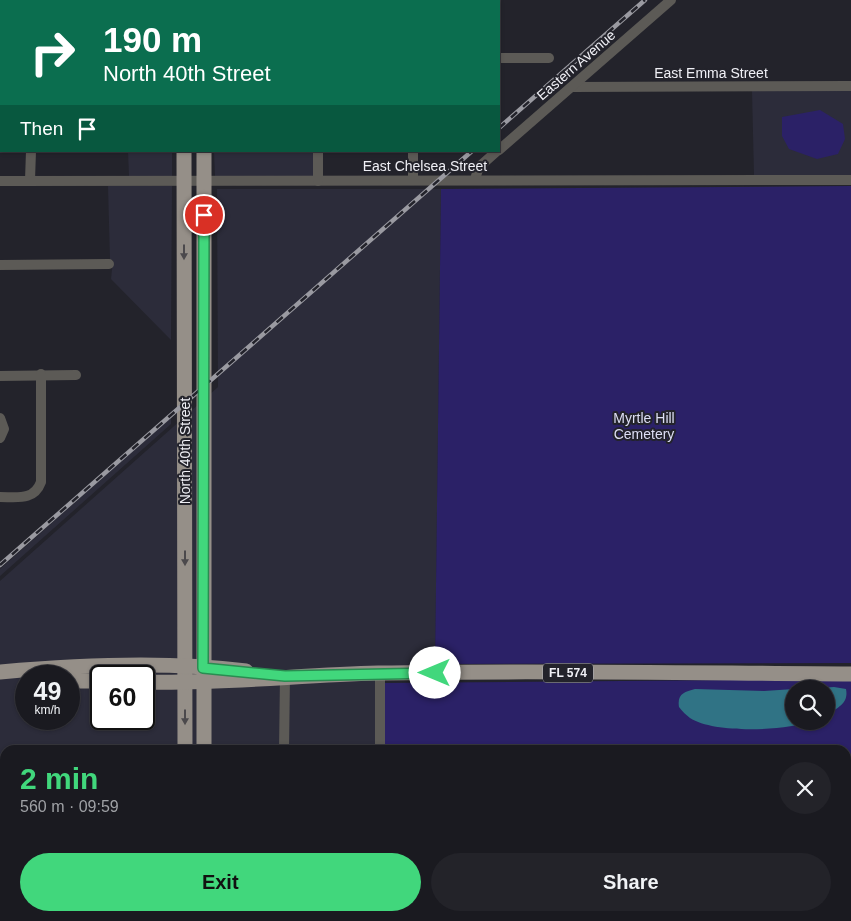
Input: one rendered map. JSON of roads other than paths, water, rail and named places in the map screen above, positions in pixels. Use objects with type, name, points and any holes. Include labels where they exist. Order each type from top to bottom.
[{"type":"main road","name":"North 40th Street","points":[[184,152],[184,745]]},
{"type":"main road","name":"North 40th Street","points":[[204,152],[204,745]]},
{"type":"main road","name":"FL 574","points":[[0,674],[95,667],[184,667],[203,675],[285,676],[380,673],[851,674]]},
{"type":"main road","name":"FL 574","points":[[0,674],[15,676]]},
{"type":"main road","name":"FL 574","points":[[155,682],[184,683],[203,675]]},
{"type":"street","name":"Eastern Avenue","points":[[500,149],[671,0]]},
{"type":"street","points":[[500,58],[549,58]]},
{"type":"street","name":"East Emma Street","points":[[572,87],[851,86]]},
{"type":"street","points":[[30,180],[31,152]]},
{"type":"street","points":[[318,152],[318,181]]},
{"type":"street","points":[[413,180],[414,152]]},
{"type":"street","name":"Eastern Avenue","points":[[475,179],[479,167],[497,152]]},
{"type":"street","name":"East Chelsea Street","points":[[0,180],[851,180]]},
{"type":"street","points":[[0,265],[109,264]]},
{"type":"street","points":[[184,335],[204,336]]},
{"type":"street","points":[[0,497],[30,496],[35,493],[41,482],[41,374]]},
{"type":"street","points":[[0,376],[76,375]]},
{"type":"street","points":[[0,418],[4,429],[0,438]]},
{"type":"street","points":[[185,509],[203,509]]},
{"type":"street","points":[[380,673],[380,745]]},
{"type":"street","points":[[284,745],[285,676]]},
{"type":"water","points":[[835,687],[846,689],[846,698],[835,710]]},
{"type":"water","points":[[695,689],[764,691],[785,690],[785,727],[732,729],[701,723],[690,718],[679,707],[680,696]]},
{"type":"railway","points":[[500,127],[645,0]]},
{"type":"railway","points":[[0,565],[471,152]]},
{"type":"park label","name":"Myrtle Hill Cemetery","points":[[644,426]]}]
